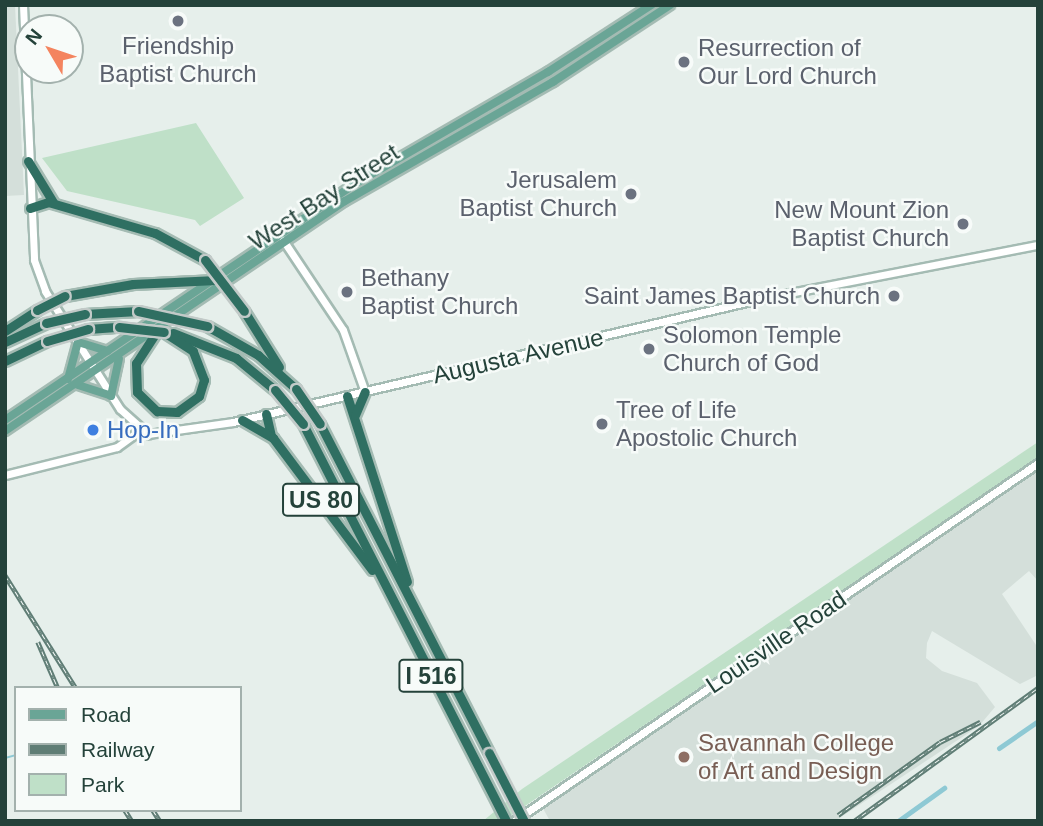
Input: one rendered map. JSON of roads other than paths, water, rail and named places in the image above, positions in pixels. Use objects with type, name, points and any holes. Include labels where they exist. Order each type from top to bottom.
[{"type":"highway","points":[[28,161],[41,188],[58,205]]},
{"type":"highway","points":[[30,208],[42,202],[58,205],[155,233],[205,260],[244,311],[288,380]]},
{"type":"highway","points":[[5,331],[65,296],[133,284],[216,281]]},
{"type":"highway","name":"I 516","points":[[5,342],[46,323],[85,314],[138,311],[207,326],[258,355],[288,380],[320,424],[524,821]]},
{"type":"highway","points":[[5,361],[47,341],[88,329],[119,327],[175,335],[193,351],[204,380],[191,405],[166,413],[148,406],[135,385],[136,363],[160,333]]},
{"type":"highway","name":"I 516","points":[[175,335],[236,358],[275,390],[303,424],[506,821]]},
{"type":"highway","points":[[355,420],[365,392]]},
{"type":"highway","name":"US 80","points":[[347,396],[410,597]]},
{"type":"highway","points":[[266,414],[273,438]]},
{"type":"highway","name":"US 80","points":[[242,420],[273,438],[388,594]]},
{"type":"main road","points":[[5,475],[123,445],[140,430],[111,396],[39,276],[30,208],[23,5]]},
{"type":"main road","name":"West Bay Street","points":[[5,431],[160,333],[358,182],[548,72],[651,5]]},
{"type":"main road","name":"West Bay Street","points":[[5,420],[282,239],[670,5]]},
{"type":"main road","points":[[282,239],[343,330],[365,392]]},
{"type":"main road","name":"Augusta Avenue","points":[[140,430],[166,435],[242,420],[759,299],[1038,245]]},
{"type":"main road","points":[[78,342],[111,351]]},
{"type":"main road","points":[[68,379],[78,342]]},
{"type":"main road","points":[[111,396],[112,373],[122,355]]},
{"type":"main road","points":[[75,386],[90,385],[111,396]]},
{"type":"main road","name":"Louisville Road","points":[[514,821],[1038,463]]},
{"type":"waterway","points":[[999,748],[1038,721]]},
{"type":"waterway","points":[[5,758],[14,756]]},
{"type":"waterway","points":[[898,821],[944,788]]},
{"type":"railway","points":[[5,575],[75,686]]},
{"type":"railway","points":[[38,642],[57,686]]},
{"type":"railway","points":[[854,821],[1038,688]]},
{"type":"railway","points":[[838,815],[940,742],[980,722]]},
{"type":"railway","points":[[126,812],[132,821]]},
{"type":"railway","points":[[154,812],[160,821]]},
{"type":"place","name":"Friendship Baptist Church","points":[[178,21]]},
{"type":"place","name":"Resurrection of Our Lord Church","points":[[684,62]]},
{"type":"place","name":"Jerusalem Baptist Church","points":[[631,194]]},
{"type":"place","name":"New Mount Zion Baptist Church","points":[[963,224]]},
{"type":"place","name":"Bethany Baptist Church","points":[[347,292]]},
{"type":"place","name":"Saint James Baptist Church","points":[[894,296]]},
{"type":"place","name":"Solomon Temple Church of God","points":[[649,349]]},
{"type":"place","name":"Tree of Life Apostolic Church","points":[[602,424]]},
{"type":"place","name":"Hop-In","points":[[93,430]]},
{"type":"place","name":"Savannah College of Art and Design","points":[[684,757]]}]
